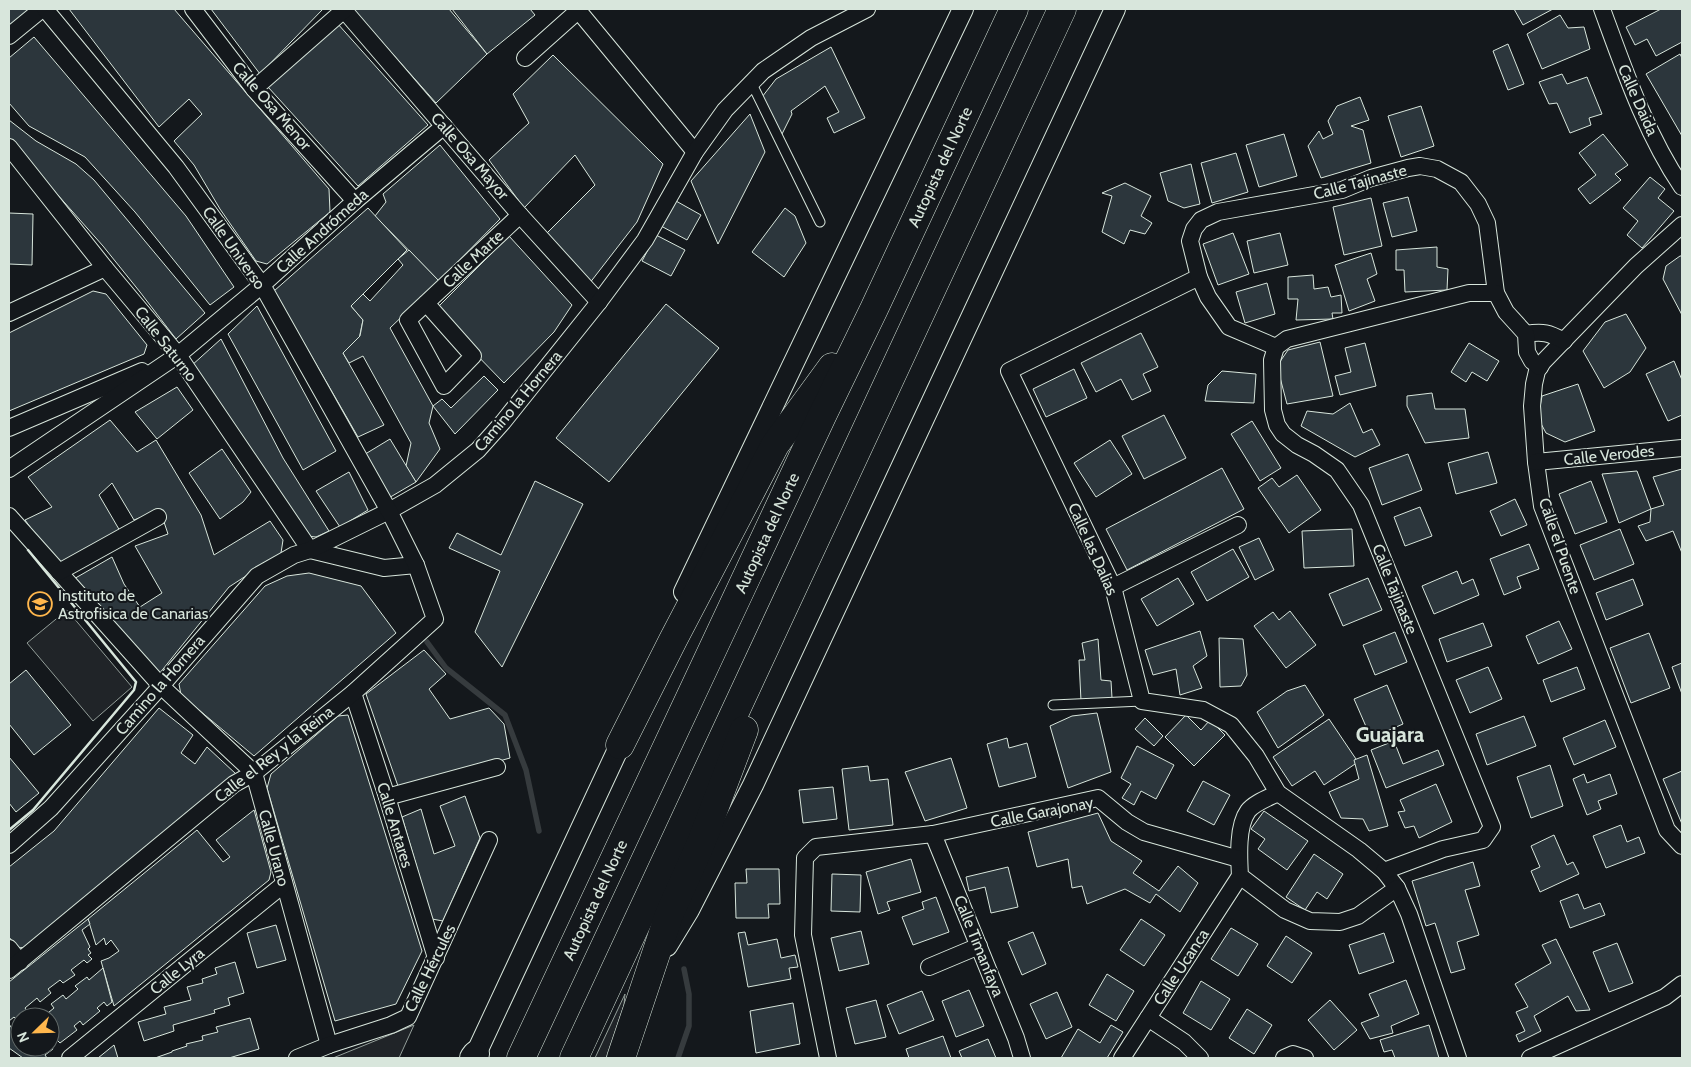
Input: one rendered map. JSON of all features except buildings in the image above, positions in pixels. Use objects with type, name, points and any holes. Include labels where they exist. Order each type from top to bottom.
[{"type":"highway","name":"Autopista del Norte","points":[[521,1058],[1014,9]]},
{"type":"highway","points":[[574,1058],[1062,9]]},
{"type":"highway","points":[[620,745],[775,445],[874,309]]},
{"type":"highway","points":[[621,1058],[669,915],[704,834],[828,509]]},
{"type":"street","points":[[9,36],[43,9]]},
{"type":"street","name":"Calle Universo","points":[[43,9],[176,167],[262,285],[388,511]]},
{"type":"street","name":"Calle Osa Menor","points":[[193,9],[254,89],[355,201]]},
{"type":"street","points":[[254,89],[343,9]]},
{"type":"street","name":"Calle Osa Mayor","points":[[343,9],[520,215],[599,302]]},
{"type":"street","points":[[525,58],[578,9],[695,152]]},
{"type":"street","name":"Camino la Hornera","points":[[9,844],[51,808],[257,576],[294,555],[310,550],[435,485],[478,450],[503,422],[599,302],[645,240],[695,152],[725,110],[763,71],[811,38],[867,9]]},
{"type":"street","points":[[474,1057],[620,745],[635,694],[963,9]]},
{"type":"street","points":[[651,971],[688,910],[753,785],[1114,9]]},
{"type":"street","name":"Calle Daida","points":[[1602,9],[1631,90],[1671,171],[1682,187]]},
{"type":"street","name":"Calle Andrómeda","points":[[9,469],[178,355],[262,285],[355,201],[444,126]]},
{"type":"street","name":"Calle Saturno","points":[[9,147],[105,268],[178,355],[310,550]]},
{"type":"street","name":"Calle Tajinaste","points":[[1384,871],[1443,849],[1483,840],[1492,827],[1361,505],[1337,470],[1314,454],[1297,446],[1283,434],[1277,425],[1273,410],[1272,360],[1276,347],[1229,327],[1208,297],[1199,277],[1190,241],[1194,229],[1201,220],[1218,212],[1342,190],[1371,178],[1420,166],[1437,169],[1461,182],[1478,204],[1487,223],[1496,293]]},
{"type":"street","name":"Calle Marte","points":[[426,303],[473,356],[444,386],[408,320],[426,303],[520,215]]},
{"type":"street","name":"Calle el Puente","points":[[1682,225],[1636,266],[1552,352],[1540,367],[1534,384],[1532,406],[1536,462],[1542,506],[1667,830],[1682,846]]},
{"type":"street","points":[[9,313],[105,268]]},
{"type":"street","name":"Calle las Dalias","points":[[1142,701],[1113,587],[1009,371],[1199,277]]},
{"type":"street","points":[[1276,347],[1287,339],[1469,293],[1496,293],[1506,312],[1526,334],[1527,352],[1532,362],[1540,367]]},
{"type":"street","points":[[1526,334],[1541,332],[1564,341]]},
{"type":"street","name":"Calle Andrómeda","points":[[9,428],[178,355]]},
{"type":"street","name":"Calle Verodes","points":[[1536,462],[1682,448]]},
{"type":"street","name":"Calle el Rey y la Reina","points":[[14,966],[234,784],[254,773],[353,693],[435,619],[416,565],[388,511]]},
{"type":"street","points":[[9,516],[161,686],[254,773]]},
{"type":"street","points":[[59,572],[158,517]]},
{"type":"street","points":[[1113,587],[1238,525]]},
{"type":"street","points":[[310,550],[384,568],[416,565]]},
{"type":"street","name":"Calle Antares","points":[[353,693],[436,958]]},
{"type":"street","points":[[1142,701],[1203,710],[1231,725],[1256,756],[1278,793],[1359,850],[1384,871],[1398,888],[1409,914],[1458,1058]]},
{"type":"street","points":[[387,797],[497,767]]},
{"type":"street","name":"Calle Urano","points":[[254,773],[329,1045]]},
{"type":"street","points":[[1278,793],[1248,811],[1241,825],[1240,876],[1285,910],[1310,921],[1340,922],[1358,916],[1398,888]]},
{"type":"street","name":"Calle Garajonay","points":[[828,1058],[803,934],[805,858],[816,847],[933,834],[1098,798],[1127,822],[1144,832],[1239,859]]},
{"type":"street","name":"Calle Timanfaya","points":[[933,834],[1016,1038],[1022,1058]]},
{"type":"street","name":"Calle Hércules","points":[[296,1058],[391,1025],[408,1017],[489,840]]},
{"type":"street","name":"Calle Ucanca","points":[[1122,1058],[1240,876]]},
{"type":"street","name":"Calle Lyra","points":[[70,1058],[284,884]]},
{"type":"street","points":[[929,967],[979,946]]},
{"type":"street","points":[[9,948],[14,966]]},
{"type":"street","points":[[1530,1058],[1665,997],[1682,984]]},
{"type":"street","points":[[1148,1018],[1184,1042],[1200,1058]]},
{"type":"street","points":[[1284,1058],[1293,1054],[1305,1058]]},
{"type":"lane","points":[[751,82],[820,222]]},
{"type":"lane","points":[[1053,705],[1142,701]]},
{"type":"shaded area","points":[[67,610],[132,687],[93,721],[27,643]]},
{"type":"shaded area","points":[[625,994],[624,1005],[606,1058],[595,1058]]},
{"type":"shaded area","points":[[414,1025],[399,1058],[333,1058]]},
{"type":"waterway","points":[[427,642],[446,668],[505,715],[526,770],[539,831]]},
{"type":"waterway","points":[[678,1058],[689,1026],[689,994],[684,969]]},
{"type":"wall","points":[[9,830],[33,810],[134,690],[136,682],[28,550]]},
{"type":"place","name":"Instituto de Astrofisica de Canarias","points":[[40,604]]},
{"type":"district","name":"Guajara","points":[[1390,734]]}]
